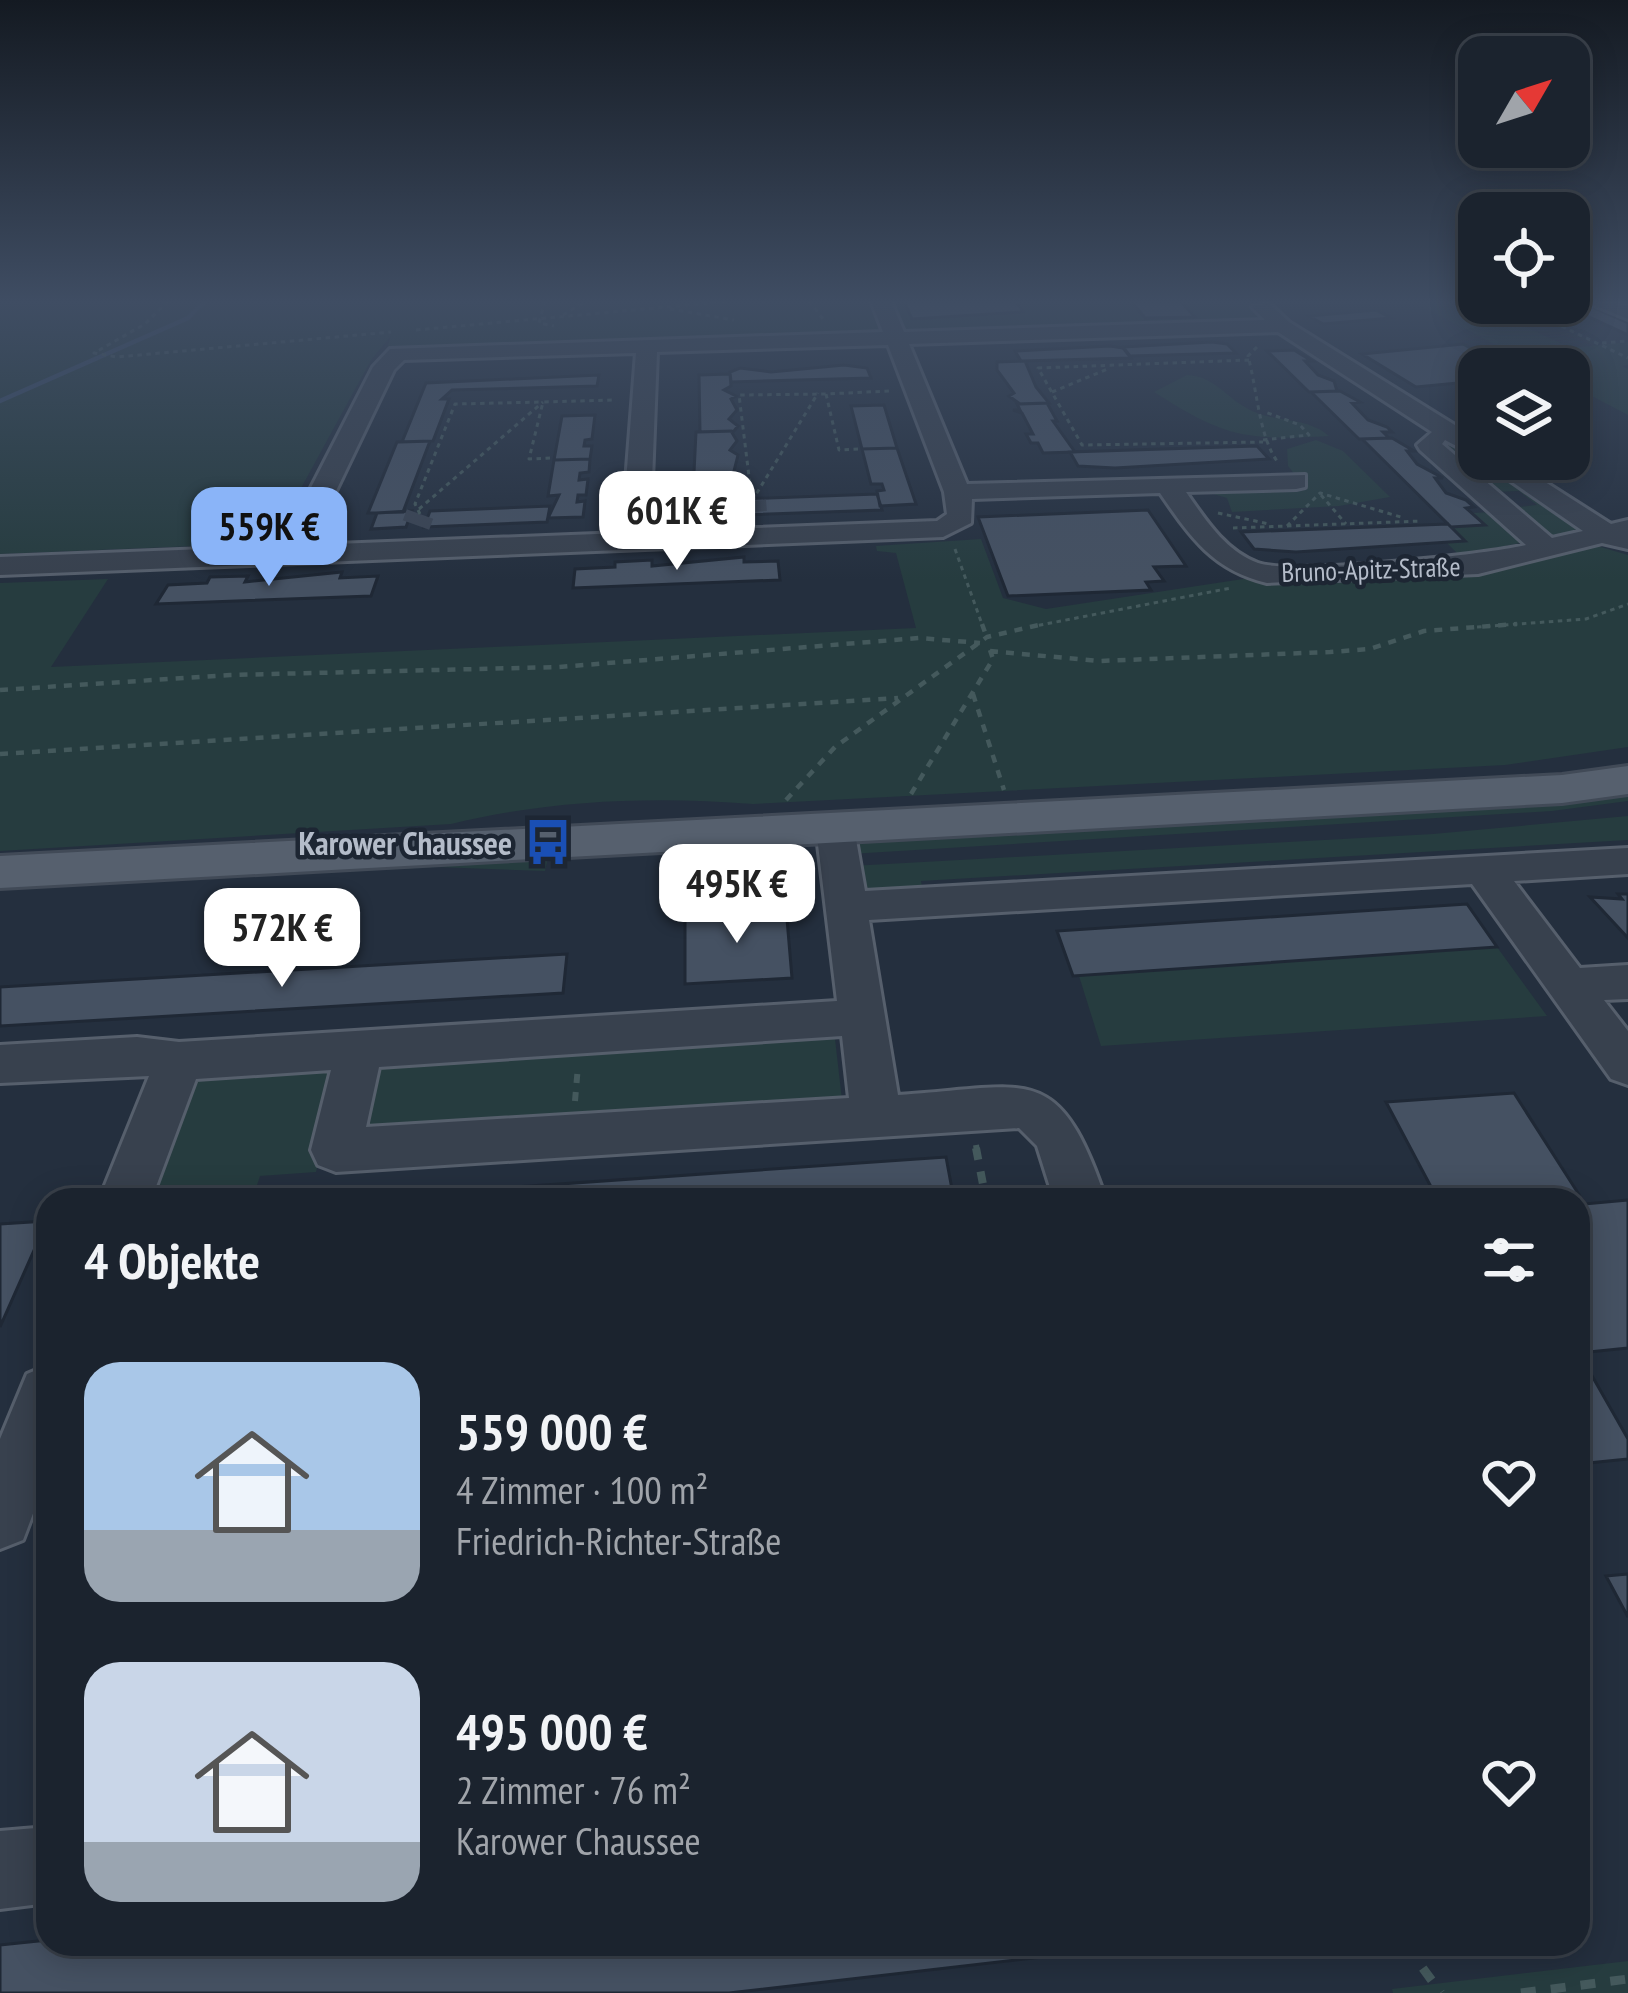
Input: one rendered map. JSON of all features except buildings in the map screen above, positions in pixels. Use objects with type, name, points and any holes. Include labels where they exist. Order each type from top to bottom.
[{"type":"main road","points":[[0,872],[1539,790],[1628,780]]},
{"type":"street","points":[[291,554],[372,394]]},
{"type":"street","points":[[641,394],[626,549],[723,547],[750,529],[943,530],[961,517],[957,492],[918,394]]},
{"type":"street","points":[[1388,394],[1458,438]]},
{"type":"street","points":[[1452,434],[1429,445],[1548,549]]},
{"type":"street","points":[[1527,480],[1622,536]]},
{"type":"street","points":[[957,492],[1296,481]]},
{"type":"street","name":"Bruno-Apitz-Straße","points":[[1168,486],[1193,520],[1240,568],[1279,574],[1478,565],[1622,536]]},
{"type":"street","points":[[230,557],[226,565],[230,568],[317,564],[333,553],[416,524],[624,542]]},
{"type":"street","points":[[0,566],[333,553]]},
{"type":"street","points":[[835,828],[876,1114]]},
{"type":"street","points":[[846,908],[1628,861]]},
{"type":"street","points":[[1484,871],[1628,1066]]},
{"type":"street","points":[[1568,986],[1628,982]]},
{"type":"street","points":[[0,1064],[137,1056],[179,1061],[862,1017]]},
{"type":"street","points":[[359,1050],[336,1150],[876,1114],[1041,1112],[1053,1123],[1076,1188]]},
{"type":"street","points":[[129,1188],[179,1061]]},
{"type":"street","points":[[0,1517],[36,1426]]},
{"type":"street","points":[[0,1870],[36,1866]]},
{"type":"path","points":[[780,394],[739,395],[748,499],[752,501],[821,394]]},
{"type":"path","points":[[822,394],[838,449],[858,448]]},
{"type":"path","points":[[1053,394],[1082,446],[1263,441],[1310,435],[1300,425],[1264,412]]},
{"type":"path","points":[[1259,394],[1263,441],[1296,481]]},
{"type":"path","points":[[416,524],[415,504],[454,404],[614,400]]},
{"type":"path","points":[[543,402],[529,459],[550,458]]},
{"type":"path","points":[[416,524],[543,402]]},
{"type":"path","points":[[1287,526],[1320,494],[1413,521]]},
{"type":"path","points":[[1193,520],[1228,513],[1279,526]]},
{"type":"path","points":[[1193,520],[1279,526],[1421,521]]},
{"type":"path","points":[[903,808],[993,659],[952,541]]},
{"type":"path","points":[[777,812],[835,747],[987,638],[1138,602],[1270,583],[1279,574]]},
{"type":"path","points":[[990,651],[1099,661],[1330,652],[1370,649],[1441,629],[1586,620],[1628,604]]},
{"type":"path","points":[[0,690],[230,675],[531,663],[559,667],[919,638],[980,643]]},
{"type":"path","points":[[973,693],[1009,805]]},
{"type":"path","points":[[0,754],[898,698]]},
{"type":"path","points":[[572,1134],[580,1035]]},
{"type":"path","points":[[969,1110],[984,1188]]},
{"type":"path","points":[[1414,1956],[1441,1993]]},
{"type":"path","points":[[1521,1993],[1628,1979]]},
{"type":"green space","points":[[0,394],[352,394],[271,543],[0,554]]},
{"type":"green space","points":[[1157,394],[1227,394],[1255,412],[1309,425],[1329,436],[1256,436],[1199,419]]},
{"type":"green space","points":[[1590,394],[1628,394],[1628,415],[1590,395]]},
{"type":"green space","points":[[1316,440],[1343,451],[1390,497],[1339,506],[1232,512],[1227,498],[1210,493],[1307,490],[1288,466],[1287,449]]},
{"type":"green space","points":[[1438,442],[1458,446],[1458,460]]},
{"type":"green space","points":[[1481,480],[1514,480],[1578,525],[1578,532],[1550,537],[1509,508],[1537,505],[1519,491],[1494,492]]},
{"type":"green space","points":[[1492,512],[1520,543],[1459,555],[1445,541],[1464,540],[1451,527],[1483,524],[1471,513]]},
{"type":"green space","points":[[981,539],[1003,598],[1046,609],[1243,579],[1515,565],[1594,545],[1628,555],[1628,747],[1505,765],[753,804],[601,802],[451,824],[0,851],[0,583],[108,579],[51,667],[916,628],[896,553],[877,551],[876,546]]},
{"type":"green space","points":[[1628,789],[1628,801],[1552,811],[850,854],[861,839]]},
{"type":"green space","points":[[1628,816],[1628,840],[921,881],[923,892],[871,892],[851,866],[1433,834]]},
{"type":"green space","points":[[548,857],[545,871],[436,867],[0,889],[0,880]]},
{"type":"green space","points":[[1497,947],[1547,1016],[1101,1046],[1079,976]]},
{"type":"green space","points":[[834,1030],[843,1109],[350,1140],[370,1057]]},
{"type":"green space","points":[[345,1060],[316,1172],[260,1176],[256,1188],[140,1188],[193,1077]]},
{"type":"green space","points":[[1628,1961],[1628,1993],[1393,1993],[1392,1989]]},
{"type":"waterway","points":[[0,401],[16,394]]},
{"type":"tunnel","points":[[752,501],[753,512]]},
{"type":"tunnel","points":[[416,525],[420,514]]},
{"type":"place","name":"Karower Chaussee","points":[[548,842]]}]
